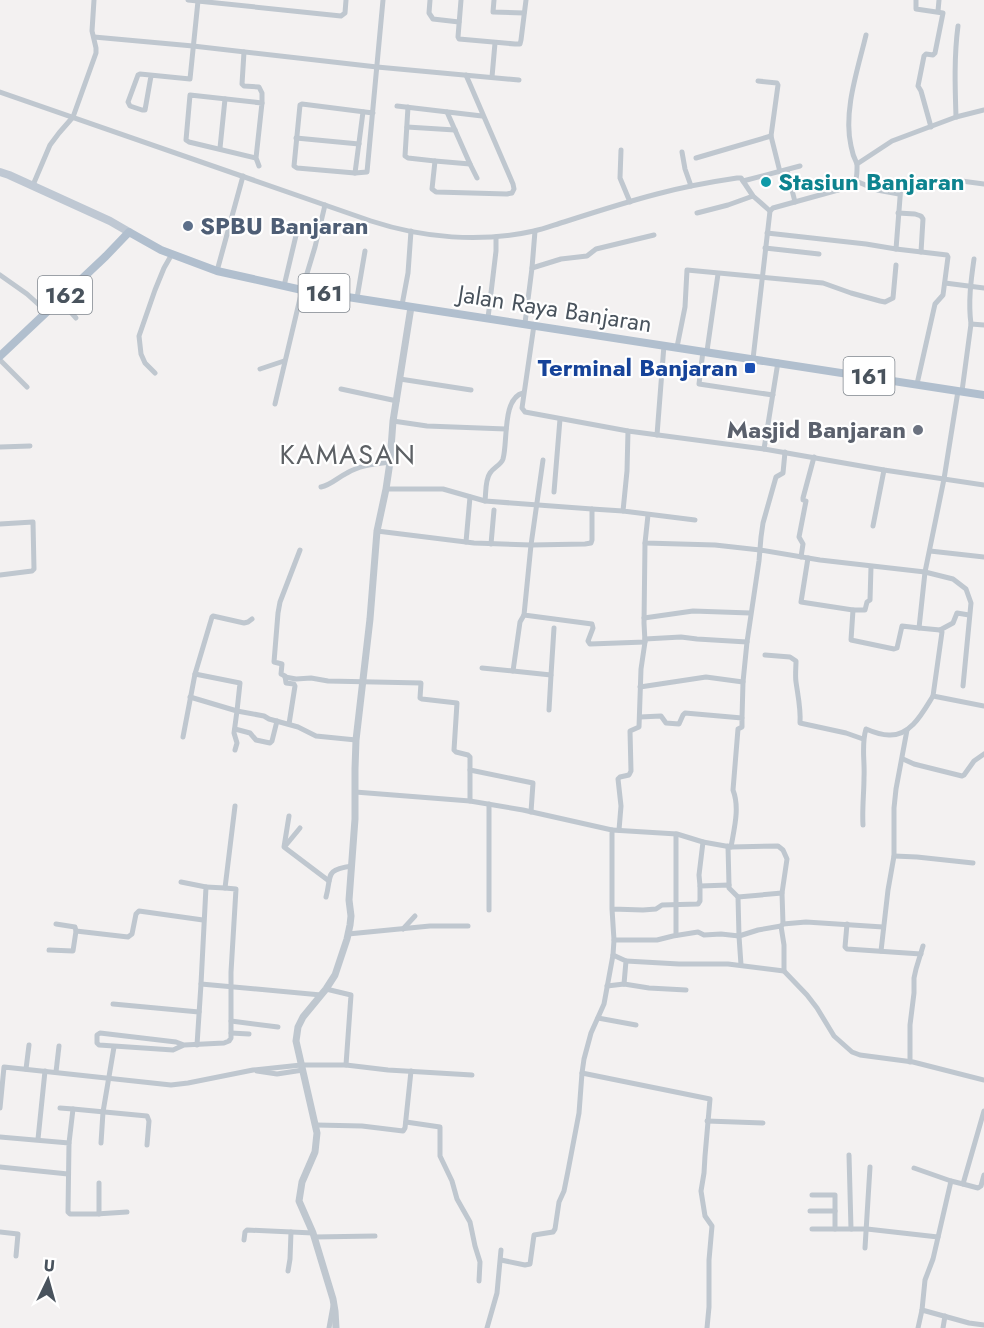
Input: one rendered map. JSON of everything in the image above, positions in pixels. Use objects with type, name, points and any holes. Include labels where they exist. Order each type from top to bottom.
[{"type":"main road","name":"161","points":[[0,172],[33,185],[129,232]]},
{"type":"main road","name":"Jalan Raya Banjaran","points":[[129,232],[172,254],[217,272],[302,290],[984,394]]},
{"type":"main road","name":"162","points":[[0,358],[129,232]]},
{"type":"street","points":[[33,185],[50,145],[73,117],[96,53],[92,25],[94,0]]},
{"type":"street","points":[[189,0],[340,16],[345,13],[346,0]]},
{"type":"street","points":[[373,113],[302,104],[299,107],[295,167],[355,173],[367,172],[373,113],[383,0]]},
{"type":"street","points":[[430,0],[429,13],[433,19],[459,22]]},
{"type":"street","points":[[461,0],[459,39],[520,44],[526,0]]},
{"type":"street","points":[[494,0],[494,12],[524,13]]},
{"type":"street","points":[[916,0],[916,9],[943,13],[935,53],[924,56],[918,86],[931,127]]},
{"type":"street","points":[[938,11],[939,0]]},
{"type":"street","points":[[198,1],[186,140],[256,158]]},
{"type":"street","points":[[956,117],[958,26]]},
{"type":"street","points":[[753,358],[770,211],[773,208],[849,187],[856,181],[856,164],[851,148],[849,121],[851,101],[866,35]]},
{"type":"street","points":[[93,37],[519,80]]},
{"type":"street","points":[[492,77],[495,43]]},
{"type":"street","points":[[244,52],[242,84],[259,87],[262,93],[256,158],[259,166]]},
{"type":"street","points":[[151,76],[145,110],[130,106],[128,102],[137,76],[140,74],[190,79]]},
{"type":"street","points":[[435,161],[432,189],[436,192],[507,194],[512,193],[514,189],[482,116],[471,75]]},
{"type":"street","points":[[758,81],[777,83],[771,136],[795,202]]},
{"type":"street","points":[[0,92],[384,225],[411,231],[452,237],[496,237],[538,230],[630,202],[737,177],[741,178],[753,196],[770,211]]},
{"type":"street","points":[[190,95],[262,103]]},
{"type":"street","points":[[220,148],[225,99]]},
{"type":"street","points":[[397,106],[482,116]]},
{"type":"street","points":[[408,107],[406,158],[470,164]]},
{"type":"street","points":[[856,164],[892,141],[956,117],[984,110]]},
{"type":"street","points":[[355,173],[363,112]]},
{"type":"street","points":[[447,112],[477,178]]},
{"type":"street","points":[[407,127],[455,130]]},
{"type":"street","points":[[696,158],[771,136]]},
{"type":"street","points":[[296,138],[359,144]]},
{"type":"street","points":[[621,150],[620,177],[630,202]]},
{"type":"street","points":[[682,153],[691,186]]},
{"type":"street","points":[[743,181],[800,166]]},
{"type":"street","points":[[217,272],[243,176]]},
{"type":"street","points":[[896,249],[900,185],[954,180],[984,183]]},
{"type":"street","points":[[856,181],[877,190],[899,194]]},
{"type":"street","points":[[697,213],[753,196]]},
{"type":"street","points":[[275,404],[325,204]]},
{"type":"street","points":[[898,213],[915,214],[923,219],[921,252]]},
{"type":"street","points":[[284,286],[298,227]]},
{"type":"street","points":[[538,230],[530,324],[520,394],[523,411],[628,431],[785,452],[984,485]]},
{"type":"street","points":[[336,1328],[333,1306],[313,1235],[299,1201],[302,1182],[315,1152],[317,1133],[294,1069],[298,1027],[335,975],[348,934],[351,916],[356,740],[377,531],[386,489],[400,379],[411,231]]},
{"type":"street","points":[[767,234],[948,255],[942,297],[935,304],[916,384]]},
{"type":"street","points":[[536,268],[561,259],[587,256],[596,249],[654,235]]},
{"type":"street","points":[[488,318],[496,237]]},
{"type":"street","points":[[765,248],[819,254]]},
{"type":"street","points":[[357,298],[365,251]]},
{"type":"street","points":[[155,373],[145,363],[141,354],[140,336],[155,290],[172,254]]},
{"type":"street","points":[[919,628],[925,572],[971,324],[974,259]]},
{"type":"street","points":[[677,347],[685,307],[687,270],[824,283],[885,302],[893,298],[896,265]]},
{"type":"street","points":[[718,274],[699,384],[773,395]]},
{"type":"street","points":[[0,275],[47,312]]},
{"type":"street","points":[[945,283],[984,288]]},
{"type":"street","points":[[60,300],[76,318]]},
{"type":"street","points":[[971,324],[984,325]]},
{"type":"street","points":[[657,435],[664,345]]},
{"type":"street","points":[[0,358],[27,387]]},
{"type":"street","points":[[260,369],[285,361]]},
{"type":"street","points":[[764,449],[778,362]]},
{"type":"street","points":[[400,379],[471,390]]},
{"type":"street","points":[[341,389],[397,400]]},
{"type":"street","points":[[485,501],[488,476],[503,459],[506,429],[513,400],[520,394]]},
{"type":"street","points":[[554,492],[563,420]]},
{"type":"street","points":[[393,421],[427,426],[506,429]]},
{"type":"street","points":[[623,511],[628,431]]},
{"type":"street","points":[[0,447],[30,446]]},
{"type":"street","points":[[741,965],[738,897],[729,888],[729,847],[735,825],[736,800],[733,790],[738,729],[742,727],[747,642],[763,523],[776,477],[783,472],[785,452]]},
{"type":"street","points":[[801,557],[803,544],[799,537],[806,502],[803,498],[814,457]]},
{"type":"street","points":[[513,670],[520,622],[524,615],[543,460]]},
{"type":"street","points":[[321,487],[361,467],[390,462]]},
{"type":"street","points":[[873,526],[884,470]]},
{"type":"street","points":[[386,489],[443,489],[485,501],[623,511],[695,520]]},
{"type":"street","points":[[466,542],[470,497]]},
{"type":"street","points":[[377,531],[491,544],[591,543],[592,509]]},
{"type":"street","points":[[491,544],[494,510]]},
{"type":"street","points":[[619,830],[621,806],[618,778],[629,775],[631,771],[630,731],[639,728],[640,687],[645,641],[645,543],[648,515]]},
{"type":"street","points":[[0,524],[33,522],[34,568],[32,571],[0,575]]},
{"type":"street","points":[[645,543],[697,544],[760,550],[871,567],[925,572],[953,579],[966,589],[971,603],[963,686]]},
{"type":"street","points":[[289,724],[295,686],[286,683],[285,677],[281,674],[281,664],[274,662],[280,602],[300,550]]},
{"type":"street","points":[[930,551],[984,557]]},
{"type":"street","points":[[808,558],[801,602],[853,610],[866,610],[867,602],[870,600],[871,567]]},
{"type":"street","points":[[853,610],[851,639],[896,649],[902,626],[940,630],[953,622],[956,614],[969,615]]},
{"type":"street","points":[[644,618],[693,611],[750,613]]},
{"type":"street","points":[[524,615],[592,624],[593,628],[588,641],[590,644],[681,637],[747,642]]},
{"type":"street","points":[[183,737],[195,674],[212,617],[244,623],[252,619]]},
{"type":"street","points":[[549,710],[554,628]]},
{"type":"street","points":[[863,825],[863,739],[866,729],[888,735],[908,730],[921,716],[933,696],[942,632],[940,630]]},
{"type":"street","points":[[765,655],[790,657],[796,661],[796,683],[801,710],[800,723],[863,739]]},
{"type":"street","points":[[482,668],[550,675]]},
{"type":"street","points":[[195,674],[240,683],[234,736],[237,743],[235,750]]},
{"type":"street","points":[[285,677],[325,681],[419,682],[422,685],[420,698],[457,703],[454,750],[470,758],[470,801]]},
{"type":"street","points":[[640,687],[706,677],[743,682]]},
{"type":"street","points":[[933,696],[984,706]]},
{"type":"street","points":[[190,697],[237,711],[264,716],[316,736],[356,740]]},
{"type":"street","points":[[640,717],[661,716],[666,723],[679,724],[685,713],[742,718]]},
{"type":"street","points":[[235,729],[250,733],[256,740],[270,743],[277,721]]},
{"type":"street","points":[[881,951],[894,856],[896,789],[908,730]]},
{"type":"street","points":[[903,759],[914,765],[962,776],[984,754]]},
{"type":"street","points":[[470,770],[533,783],[531,812]]},
{"type":"street","points":[[355,792],[470,801],[612,830],[676,834],[729,847],[778,846],[783,850],[787,859],[782,893],[784,971]]},
{"type":"street","points":[[489,804],[489,910]]},
{"type":"street","points":[[225,888],[235,806]]},
{"type":"street","points":[[284,847],[289,816]]},
{"type":"street","points":[[284,847],[300,828]]},
{"type":"street","points":[[501,1260],[530,1264],[534,1234],[551,1233],[555,1229],[578,1121],[582,1073],[591,1033],[604,1004],[613,955],[612,830]]},
{"type":"street","points":[[676,834],[676,935]]},
{"type":"street","points":[[612,909],[643,910],[656,909],[662,905],[699,903],[703,842]]},
{"type":"street","points":[[284,847],[329,881]]},
{"type":"street","points":[[894,856],[973,863]]},
{"type":"street","points":[[326,897],[332,872],[337,868],[352,866]]},
{"type":"street","points":[[181,882],[206,887],[236,889],[231,1038],[224,1043],[184,1046],[173,1050],[98,1044],[98,1034],[176,1042],[184,1046]]},
{"type":"street","points":[[700,886],[729,885]]},
{"type":"street","points":[[197,1045],[206,887]]},
{"type":"street","points":[[738,897],[782,893]]},
{"type":"street","points":[[76,931],[130,936],[136,914],[139,911],[203,920]]},
{"type":"street","points":[[403,929],[415,916]]},
{"type":"street","points":[[614,940],[657,940],[698,932],[739,936],[758,930],[806,922],[883,927]]},
{"type":"street","points":[[49,950],[73,951],[75,927],[56,924]]},
{"type":"street","points":[[847,924],[845,947],[847,949],[921,954]]},
{"type":"street","points":[[348,934],[430,926],[468,926]]},
{"type":"street","points":[[910,1062],[914,978],[923,946]]},
{"type":"street","points":[[613,955],[626,961],[741,965],[784,971],[807,994],[834,1036],[852,1052],[910,1062],[984,1080]]},
{"type":"street","points":[[624,984],[626,961]]},
{"type":"street","points":[[201,984],[351,995],[346,1065]]},
{"type":"street","points":[[607,986],[624,984],[686,990]]},
{"type":"street","points":[[114,1004],[199,1012]]},
{"type":"street","points":[[598,1018],[636,1025]]},
{"type":"street","points":[[231,1021],[278,1027]]},
{"type":"street","points":[[231,1034],[249,1034]]},
{"type":"street","points":[[26,1069],[29,1045]]},
{"type":"street","points":[[56,1072],[59,1046]]},
{"type":"street","points":[[100,1143],[114,1047]]},
{"type":"street","points":[[0,1108],[2,1067],[110,1077],[163,1085],[177,1085],[253,1070],[346,1065],[472,1075]]},
{"type":"street","points":[[38,1139],[45,1071]]},
{"type":"street","points":[[316,1125],[362,1126],[403,1131],[411,1071]]},
{"type":"street","points":[[582,1073],[710,1099],[705,1173],[701,1191],[705,1216],[712,1226],[707,1328]]},
{"type":"street","points":[[60,1108],[147,1116],[149,1121],[147,1145]]},
{"type":"street","points":[[73,1109],[69,1143],[69,1213],[127,1212]]},
{"type":"street","points":[[963,1184],[984,1112]]},
{"type":"street","points":[[707,1121],[763,1123]]},
{"type":"street","points":[[406,1122],[440,1126],[440,1156],[452,1181],[457,1199],[470,1222],[480,1263],[479,1281]]},
{"type":"street","points":[[0,1137],[69,1143]]},
{"type":"street","points":[[849,1155],[851,1229]]},
{"type":"street","points":[[0,1167],[68,1174]]},
{"type":"street","points":[[865,1248],[870,1167]]},
{"type":"street","points":[[914,1168],[978,1188],[981,1186],[984,1175]]},
{"type":"street","points":[[918,1328],[925,1280],[933,1259],[951,1181]]},
{"type":"street","points":[[99,1183],[99,1214]]},
{"type":"street","points":[[812,1195],[835,1195],[835,1229]]},
{"type":"street","points":[[810,1211],[835,1211]]},
{"type":"street","points":[[812,1229],[867,1229],[938,1237]]},
{"type":"street","points":[[244,1240],[244,1232],[247,1230],[313,1235],[375,1236]]},
{"type":"street","points":[[0,1232],[18,1234],[16,1256]]},
{"type":"street","points":[[288,1270],[293,1232]]},
{"type":"street","points":[[487,1328],[497,1293],[501,1250]]},
{"type":"street","points":[[329,1328],[333,1306]]},
{"type":"street","points":[[922,1310],[984,1325]]},
{"type":"street","points":[[943,1328],[945,1316]]},
{"type":"place","name":"Stasiun Banjaran","points":[[766,182]]},
{"type":"place","name":"SPBU Banjaran","points":[[188,226]]},
{"type":"place","name":"Terminal Banjaran","points":[[750,368]]},
{"type":"place","name":"Masjid Banjaran","points":[[918,430]]},
{"type":"district","name":"KAMASAN","points":[[348,455]]}]
